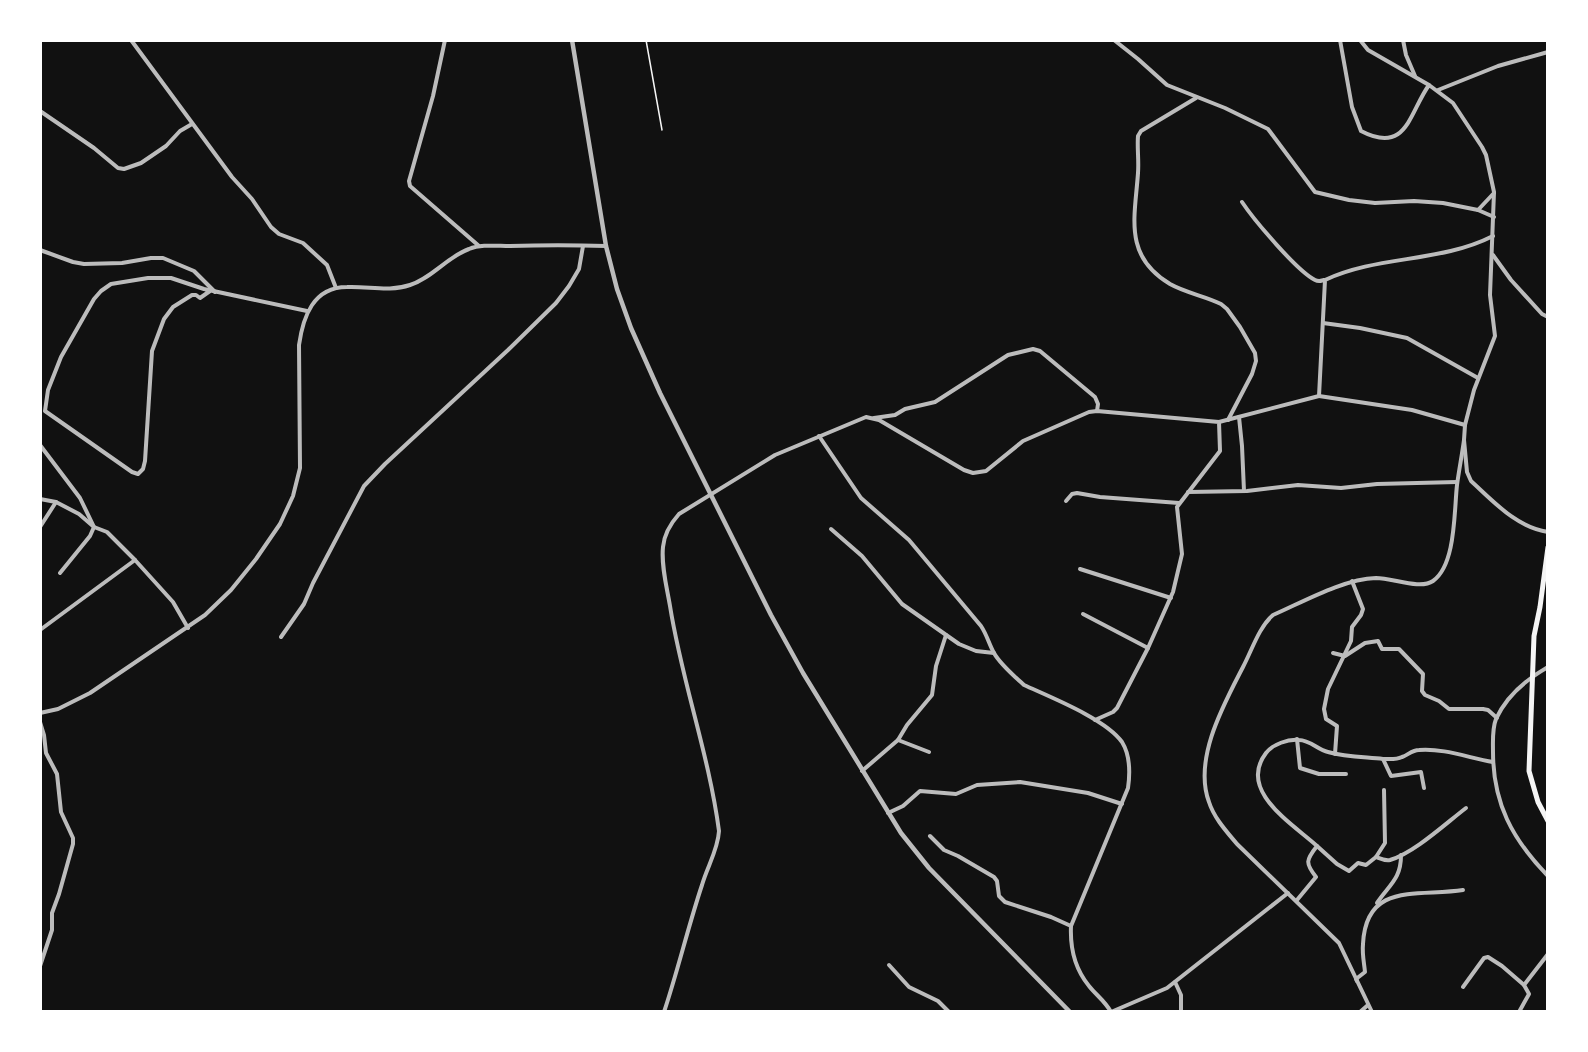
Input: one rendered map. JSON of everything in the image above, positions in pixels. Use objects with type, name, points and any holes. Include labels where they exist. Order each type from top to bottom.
[{"type":"main road","points":[[1548,547],[1534,636],[1529,771],[1538,802],[1548,820]]},
{"type":"street","points":[[130,40],[275,231],[287,238],[300,241],[327,265],[336,288]]},
{"type":"street","points":[[445,40],[410,186],[479,246]]},
{"type":"street","points":[[572,40],[606,246],[612,274],[631,328],[660,393],[788,648],[901,833],[929,868],[1070,1011]]},
{"type":"street","points":[[1114,40],[1167,85],[1225,108],[1268,129],[1313,190],[1318,193],[1363,202],[1424,201],[1478,210],[1494,217]]},
{"type":"street","points":[[1340,40],[1357,123],[1361,130],[1372,137],[1389,137],[1403,129],[1411,120],[1419,100],[1429,85]]},
{"type":"street","points":[[1360,40],[1368,50],[1429,85],[1453,103],[1486,155],[1494,192],[1490,295],[1495,336],[1478,378],[1466,425],[1448,559],[1434,581],[1421,586],[1388,578],[1352,581],[1273,615],[1237,679],[1207,750],[1204,772],[1210,806],[1228,834],[1342,948],[1372,1011]]},
{"type":"street","points":[[1403,40],[1415,77]]},
{"type":"street","points":[[1438,91],[1498,66],[1548,52]]},
{"type":"street","points":[[1197,98],[1141,131],[1138,136],[1138,174],[1133,226],[1142,254],[1150,268],[1171,284],[1221,304],[1240,327],[1255,352],[1256,366],[1228,420]]},
{"type":"street","points":[[40,111],[94,148],[118,168],[124,170],[141,163],[192,124]]},
{"type":"street","points":[[1478,210],[1494,192]]},
{"type":"street","points":[[1242,202],[1260,227],[1311,278],[1316,280],[1324,280],[1369,264],[1420,258],[1468,247],[1493,235]]},
{"type":"street","points":[[40,713],[58,709],[90,693],[205,615],[231,590],[280,525],[293,496],[300,468],[299,345],[307,311],[317,299],[344,286],[387,290],[413,285],[457,254],[479,246],[606,246]]},
{"type":"street","points":[[281,637],[304,604],[313,582],[364,486],[556,303],[579,269],[584,246]]},
{"type":"street","points":[[40,250],[84,264],[122,263],[163,258],[194,271],[212,291]]},
{"type":"street","points":[[1492,253],[1514,284],[1524,292],[1542,314],[1548,317]]},
{"type":"street","points":[[212,291],[200,298],[195,294],[190,296],[175,305],[164,319],[152,351],[145,461],[143,469],[138,474],[43,413],[48,390],[61,357],[94,299],[111,284],[148,278],[171,278],[212,291],[307,311]]},
{"type":"street","points":[[1319,396],[1324,280]]},
{"type":"street","points":[[1322,323],[1407,338],[1478,378]]},
{"type":"street","points":[[874,418],[882,415],[895,415],[908,408],[935,402],[1008,355],[1033,350],[1040,351],[1095,397],[1098,404],[1097,411]]},
{"type":"street","points":[[664,1011],[678,971],[701,885],[717,847],[719,831],[699,730],[674,627],[662,549],[664,539],[675,519],[762,462],[866,417],[874,418],[973,473],[986,471],[1023,441],[1089,412],[1097,411],[1219,422],[1319,396],[1412,410],[1466,425]]},
{"type":"street","points":[[1239,417],[1244,491]]},
{"type":"street","points":[[1095,720],[1117,708],[1171,598],[1182,554],[1177,511],[1179,503],[1220,451],[1219,422]]},
{"type":"street","points":[[819,436],[861,498],[909,540],[969,611],[987,636],[994,653],[1024,685],[1095,720],[1117,737],[1125,748],[1130,779],[1122,804],[1071,926],[1070,938],[1075,960],[1088,985],[1111,1011],[1159,992],[1175,982],[1288,893]]},
{"type":"street","points":[[1464,440],[1467,472],[1471,481],[1519,522],[1536,530],[1548,532]]},
{"type":"street","points":[[40,445],[80,498],[94,527],[90,536],[60,573]]},
{"type":"street","points":[[1188,492],[1244,491],[1298,485],[1334,488],[1457,482]]},
{"type":"street","points":[[1066,501],[1072,494],[1077,493],[1179,503]]},
{"type":"street","points":[[40,499],[56,502],[79,514],[94,527],[107,532],[173,602],[188,628]]},
{"type":"street","points":[[40,527],[56,502]]},
{"type":"street","points":[[831,529],[862,556],[902,604],[968,649],[994,653]]},
{"type":"street","points":[[40,630],[135,560]]},
{"type":"street","points":[[1080,569],[1171,598]]},
{"type":"street","points":[[1335,754],[1337,726],[1326,719],[1324,709],[1328,689],[1351,641],[1350,629],[1363,609],[1352,581]]},
{"type":"street","points":[[1083,614],[1148,648]]},
{"type":"street","points":[[862,771],[898,740],[907,725],[932,695],[935,670],[946,635]]},
{"type":"street","points":[[1333,653],[1345,656],[1365,643],[1378,641],[1382,649],[1399,649],[1423,674],[1423,693],[1449,709],[1483,709],[1488,710],[1497,718]]},
{"type":"street","points":[[1548,667],[1531,676],[1514,693],[1497,718],[1493,742],[1493,762],[1499,802],[1511,830],[1548,876]]},
{"type":"street","points":[[40,722],[46,753],[57,774],[61,812],[73,838],[63,880],[51,913],[51,935],[40,966]]},
{"type":"street","points":[[1384,790],[1385,843],[1376,857],[1366,865],[1360,863],[1348,871],[1281,815],[1265,798],[1260,788],[1258,771],[1266,753],[1279,744],[1297,739],[1307,741],[1322,750],[1335,754],[1399,759],[1413,751],[1446,751],[1467,758],[1493,762]]},
{"type":"street","points":[[1297,739],[1300,768],[1319,774],[1346,774]]},
{"type":"street","points":[[898,740],[929,752]]},
{"type":"street","points":[[1383,759],[1390,776],[1421,772],[1424,788]]},
{"type":"street","points":[[888,813],[903,806],[920,791],[956,794],[977,785],[1020,782],[1088,793],[1122,804]]},
{"type":"street","points":[[1376,857],[1387,861],[1417,848],[1466,808]]},
{"type":"street","points":[[930,836],[944,850],[958,855],[994,877],[997,880],[999,896],[1005,902],[1071,926]]},
{"type":"street","points":[[1296,901],[1316,877],[1308,866],[1308,859],[1317,846]]},
{"type":"street","points":[[1360,988],[1356,978],[1365,972],[1363,941],[1367,922],[1388,887],[1398,876],[1401,855]]},
{"type":"street","points":[[1375,907],[1388,899],[1404,894],[1447,893],[1463,890]]},
{"type":"street","points":[[1524,985],[1548,954]]},
{"type":"street","points":[[1463,987],[1488,957],[1524,985],[1529,994],[1519,1011]]},
{"type":"street","points":[[889,965],[909,987],[938,1001],[949,1011]]},
{"type":"street","points":[[1175,982],[1180,995],[1180,1011]]},
{"type":"street","points":[[1360,1011],[1368,1005]]},
{"type":"path","points":[[646,40],[663,130]]}]
